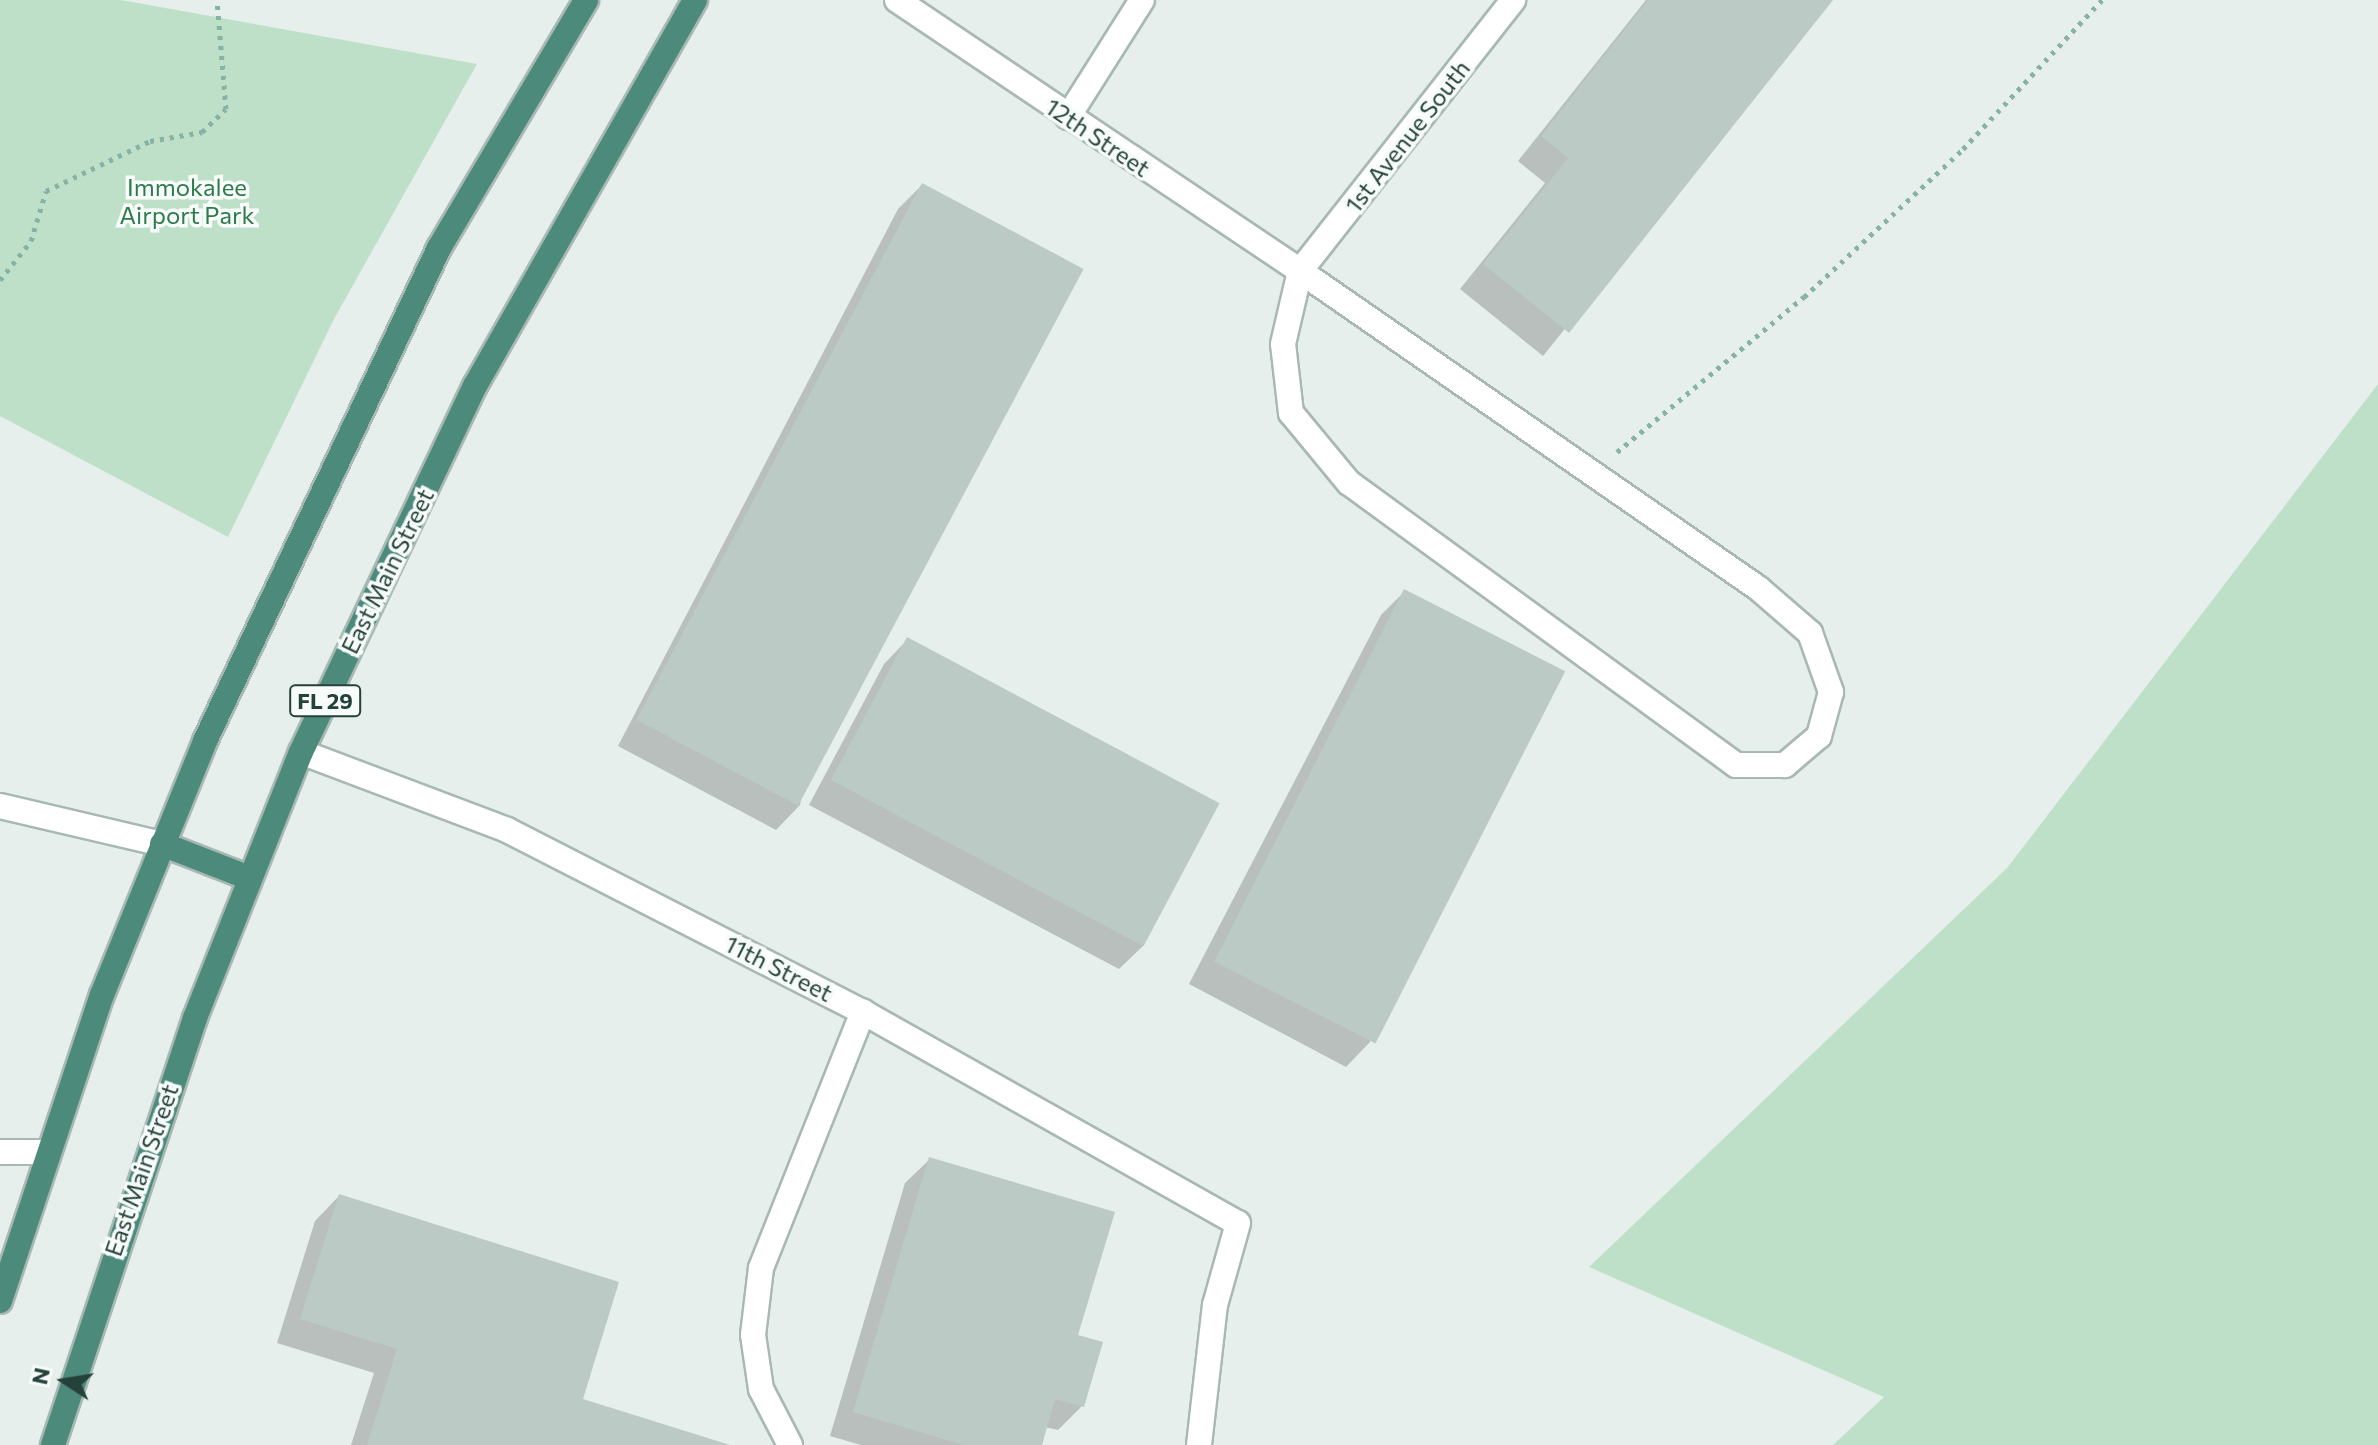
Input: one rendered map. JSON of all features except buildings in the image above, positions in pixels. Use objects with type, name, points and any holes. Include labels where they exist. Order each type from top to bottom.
[{"type":"highway","points":[[0,1301],[46,1152],[162,844],[372,379],[439,248],[586,0]]},
{"type":"highway","name":"East Main Street","points":[[53,1445],[112,1253],[249,878],[301,752],[482,373],[695,0]]},
{"type":"highway","points":[[162,844],[249,878]]},
{"type":"street","name":"12th Street","points":[[897,0],[1300,271],[1592,473],[1810,633],[1831,692],[1819,736],[1785,765],[1736,765],[1349,483],[1291,413],[1283,344],[1300,271]]},
{"type":"street","points":[[1068,117],[1142,0]]},
{"type":"street","name":"1st Avenue South","points":[[1300,271],[1513,0]]},
{"type":"street","name":"11th Street","points":[[301,752],[507,830],[863,1012],[1238,1223],[1215,1305],[1199,1445]]},
{"type":"street","points":[[0,806],[162,844]]},
{"type":"street","points":[[790,1445],[761,1389],[753,1335],[761,1268],[863,1012]]},
{"type":"street","points":[[0,1152],[46,1152]]},
{"type":"path","points":[[0,280],[31,241],[46,191],[150,141],[202,132],[226,109],[217,0]]},
{"type":"path","points":[[1592,473],[1804,297],[1963,149],[2102,0]]},
{"type":"green space","name":"Immokalee Airport Park","points":[[0,0],[121,0],[477,64],[334,319],[228,537],[0,416]]},
{"type":"green space","points":[[2378,384],[2378,1445],[1833,1445],[1884,1397],[1589,1267],[2007,868]]}]
